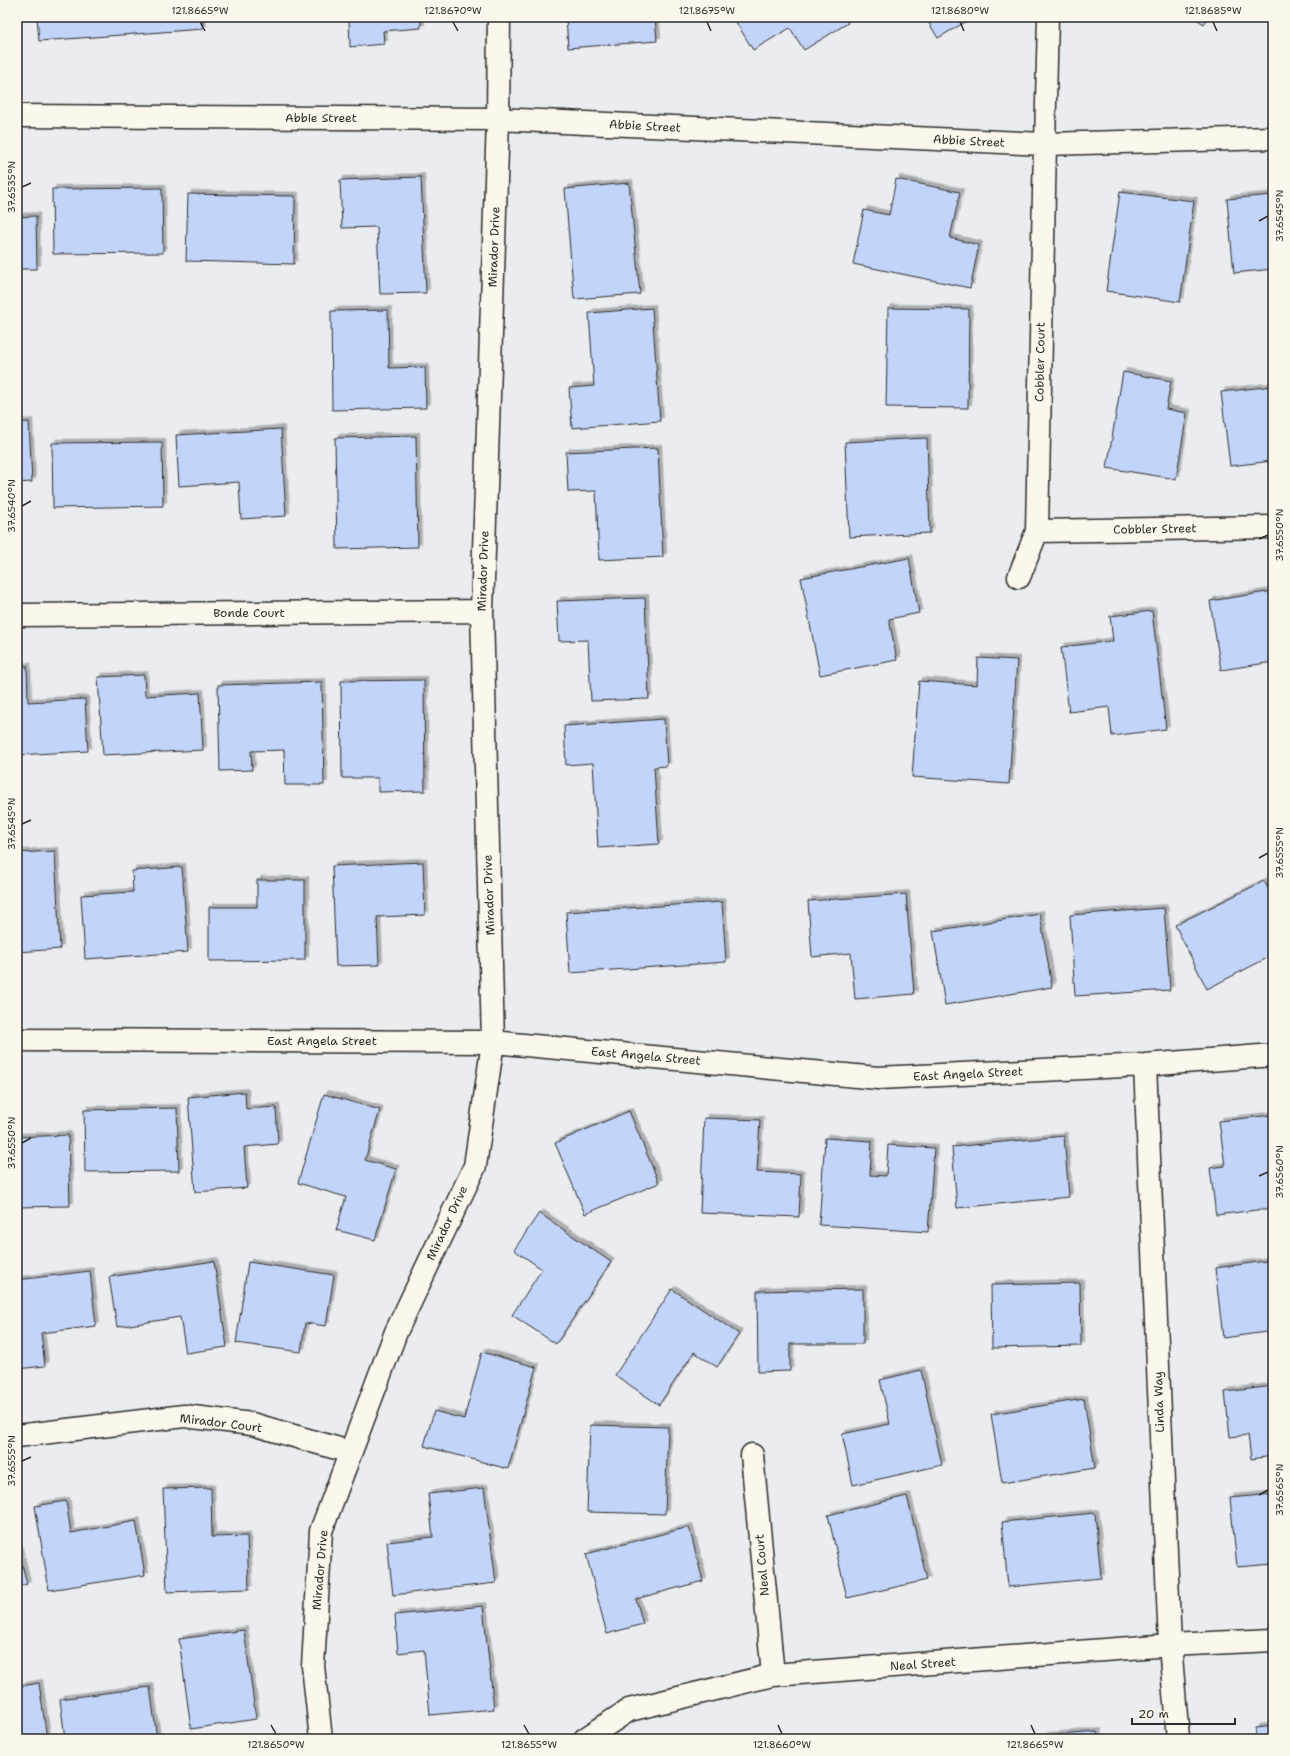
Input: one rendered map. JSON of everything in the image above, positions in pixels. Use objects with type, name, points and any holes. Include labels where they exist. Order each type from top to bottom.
[{"type":"street","name":"Mirador Drive","points":[[321,1739],[313,1666],[321,1531],[396,1332],[474,1166],[493,1042],[482,611],[498,119],[499,17]]},
{"type":"street","name":"Abbie Street","points":[[17,116],[498,119],[1045,144],[1273,138]]},
{"type":"street","name":"Cobbler Court","points":[[1019,577],[1037,531],[1045,144]]},
{"type":"street","name":"Cobbler Street","points":[[1037,531],[1273,527]]},
{"type":"street","name":"Bonde Court","points":[[17,615],[482,611]]},
{"type":"street","name":"East Angela Street","points":[[17,1040],[493,1042],[878,1078],[1144,1065],[1273,1055]]},
{"type":"street","name":"Linda Way","points":[[1144,1065],[1170,1645],[1178,1739]]},
{"type":"street","name":"Mirador Court","points":[[17,1436],[184,1416],[252,1424],[350,1452]]},
{"type":"street","name":"Neal Court","points":[[752,1455],[773,1675]]},
{"type":"street","name":"Neal Street","points":[[585,1739],[629,1710],[773,1675],[1170,1645],[1273,1640]]},
{"type":"lane","points":[[1045,144],[1048,17]]},
{"type":"building","points":[[37,17],[202,17],[203,29],[39,41]]},
{"type":"building","points":[[349,17],[421,17],[421,28],[383,31],[384,44],[350,47]]},
{"type":"building","points":[[566,17],[655,17],[657,41],[568,48]]},
{"type":"building","points":[[733,17],[844,17],[848,23],[804,50],[790,28],[753,50]]},
{"type":"building","points":[[925,17],[974,17],[938,38]]},
{"type":"building","points":[[1193,17],[1208,17],[1204,24]]},
{"type":"building","points":[[421,177],[426,293],[380,294],[377,227],[342,228],[340,180]]},
{"type":"building","points":[[896,179],[960,192],[950,238],[979,245],[970,288],[853,264],[864,210],[889,215]]},
{"type":"building","points":[[629,183],[640,294],[574,299],[565,189]]},
{"type":"building","points":[[162,188],[163,253],[53,254],[52,189]]},
{"type":"building","points":[[1120,192],[1194,201],[1180,302],[1106,291]]},
{"type":"building","points":[[188,194],[295,196],[294,264],[186,261]]},
{"type":"building","points":[[1273,195],[1273,269],[1234,273],[1227,199]]},
{"type":"building","points":[[36,216],[37,269],[17,269],[17,217]]},
{"type":"building","points":[[652,308],[660,421],[572,428],[569,388],[594,386],[589,313]]},
{"type":"building","points":[[888,308],[969,309],[968,408],[886,407]]},
{"type":"building","points":[[388,310],[389,368],[425,367],[426,408],[332,410],[331,311]]},
{"type":"building","points":[[1123,372],[1171,381],[1166,409],[1187,413],[1176,479],[1107,468]]},
{"type":"building","points":[[1273,386],[1273,469],[1272,461],[1230,466],[1221,392]]},
{"type":"building","points":[[29,422],[32,482],[17,483],[17,423]]},
{"type":"building","points":[[281,429],[286,516],[241,519],[239,482],[179,486],[176,435]]},
{"type":"building","points":[[416,436],[418,547],[337,549],[335,438]]},
{"type":"building","points":[[927,438],[930,533],[849,537],[845,442]]},
{"type":"building","points":[[162,442],[163,506],[53,508],[52,443]]},
{"type":"building","points":[[658,448],[663,557],[599,560],[596,491],[568,492],[566,452]]},
{"type":"building","points":[[909,558],[919,613],[889,619],[897,660],[820,675],[801,578]]},
{"type":"building","points":[[1273,591],[1273,662],[1221,670],[1210,601]]},
{"type":"building","points":[[645,598],[649,699],[591,701],[588,640],[559,641],[557,601]]},
{"type":"building","points":[[1152,611],[1166,729],[1112,736],[1109,707],[1069,712],[1061,647],[1113,641],[1110,616]]},
{"type":"building","points":[[978,658],[1017,660],[1009,784],[912,777],[919,681],[977,685]]},
{"type":"building","points":[[27,666],[28,702],[85,699],[88,751],[17,755],[17,667]]},
{"type":"building","points":[[144,675],[145,696],[200,693],[203,750],[103,755],[98,677]]},
{"type":"building","points":[[424,680],[425,791],[378,792],[378,778],[342,778],[341,681]]},
{"type":"building","points":[[322,682],[324,785],[285,785],[284,750],[251,751],[252,770],[220,771],[218,685]]},
{"type":"building","points":[[664,719],[667,766],[654,767],[659,844],[598,848],[593,763],[566,765],[564,726]]},
{"type":"building","points":[[55,851],[60,949],[17,952],[17,853]]},
{"type":"building","points":[[423,862],[425,915],[377,917],[379,965],[336,966],[332,866]]},
{"type":"building","points":[[182,867],[188,952],[85,959],[81,895],[133,892],[132,871]]},
{"type":"building","points":[[257,880],[305,880],[305,960],[209,961],[209,907],[257,907]]},
{"type":"building","points":[[1264,881],[1273,898],[1273,955],[1207,989],[1175,925]]},
{"type":"building","points":[[906,894],[914,994],[855,999],[851,953],[812,957],[808,901]]},
{"type":"building","points":[[722,902],[726,962],[570,973],[566,912]]},
{"type":"building","points":[[1164,908],[1170,990],[1075,996],[1070,915]]},
{"type":"building","points":[[1040,914],[1052,987],[945,1005],[933,931]]},
{"type":"building","points":[[245,1092],[246,1109],[276,1107],[278,1144],[244,1147],[247,1188],[195,1192],[188,1097]]},
{"type":"building","points":[[324,1094],[380,1110],[365,1160],[396,1169],[375,1240],[336,1230],[346,1197],[298,1183]]},
{"type":"building","points":[[177,1108],[179,1171],[85,1172],[84,1110]]},
{"type":"building","points":[[629,1111],[659,1183],[585,1214],[555,1143]]},
{"type":"building","points":[[1273,1115],[1273,1208],[1216,1215],[1210,1168],[1225,1166],[1219,1121]]},
{"type":"building","points":[[704,1118],[760,1120],[757,1172],[801,1174],[799,1217],[700,1213]]},
{"type":"building","points":[[68,1135],[70,1206],[18,1207],[17,1137]]},
{"type":"building","points":[[1064,1136],[1069,1197],[957,1208],[952,1147]]},
{"type":"building","points":[[825,1138],[872,1141],[870,1175],[886,1176],[888,1145],[934,1148],[928,1232],[819,1225]]},
{"type":"building","points":[[539,1213],[611,1262],[556,1344],[512,1315],[542,1269],[514,1250]]},
{"type":"building","points":[[1273,1260],[1273,1331],[1223,1338],[1215,1268]]},
{"type":"building","points":[[214,1261],[227,1347],[186,1353],[180,1317],[117,1327],[109,1277]]},
{"type":"building","points":[[248,1262],[334,1275],[326,1326],[305,1323],[301,1352],[236,1343]]},
{"type":"building","points":[[90,1271],[96,1326],[41,1333],[45,1366],[17,1369],[17,1280]]},
{"type":"building","points":[[1080,1283],[1081,1346],[992,1348],[991,1285]]},
{"type":"building","points":[[672,1289],[739,1334],[717,1367],[694,1352],[659,1405],[615,1375]]},
{"type":"building","points":[[863,1289],[863,1344],[790,1344],[790,1371],[758,1372],[757,1291]]},
{"type":"building","points":[[482,1352],[536,1367],[508,1469],[424,1446],[434,1411],[464,1419]]},
{"type":"building","points":[[921,1370],[942,1465],[853,1485],[842,1434],[890,1424],[880,1380]]},
{"type":"building","points":[[1273,1386],[1273,1456],[1251,1459],[1248,1435],[1230,1437],[1225,1392]]},
{"type":"building","points":[[1084,1399],[1095,1468],[1002,1483],[991,1414]]},
{"type":"building","points":[[590,1425],[668,1427],[665,1514],[587,1512]]},
{"type":"building","points":[[211,1488],[212,1537],[247,1536],[249,1589],[167,1592],[163,1489]]},
{"type":"building","points":[[484,1488],[496,1583],[393,1595],[387,1542],[433,1537],[428,1494]]},
{"type":"building","points":[[1273,1494],[1273,1564],[1237,1567],[1230,1498]]},
{"type":"building","points":[[907,1496],[927,1580],[847,1598],[828,1515]]},
{"type":"building","points":[[66,1501],[71,1533],[136,1521],[145,1575],[49,1590],[35,1506]]},
{"type":"building","points":[[1095,1513],[1101,1578],[1008,1587],[1002,1522]]},
{"type":"building","points":[[689,1527],[703,1581],[636,1599],[643,1624],[607,1634],[586,1554]]},
{"type":"building","points":[[17,1544],[27,1584],[17,1587]]},
{"type":"building","points":[[483,1606],[494,1709],[430,1715],[424,1650],[398,1653],[395,1615]]},
{"type":"building","points":[[244,1630],[256,1719],[191,1729],[179,1639]]},
{"type":"building","points":[[39,1683],[47,1739],[17,1739],[17,1687]]},
{"type":"building","points":[[150,1687],[157,1739],[65,1739],[60,1699]]},
{"type":"building","points":[[1273,1726],[1273,1739],[1257,1739],[1256,1728]]},
{"type":"building","points":[[1098,1732],[1099,1739],[1032,1739],[1032,1737]]}]
